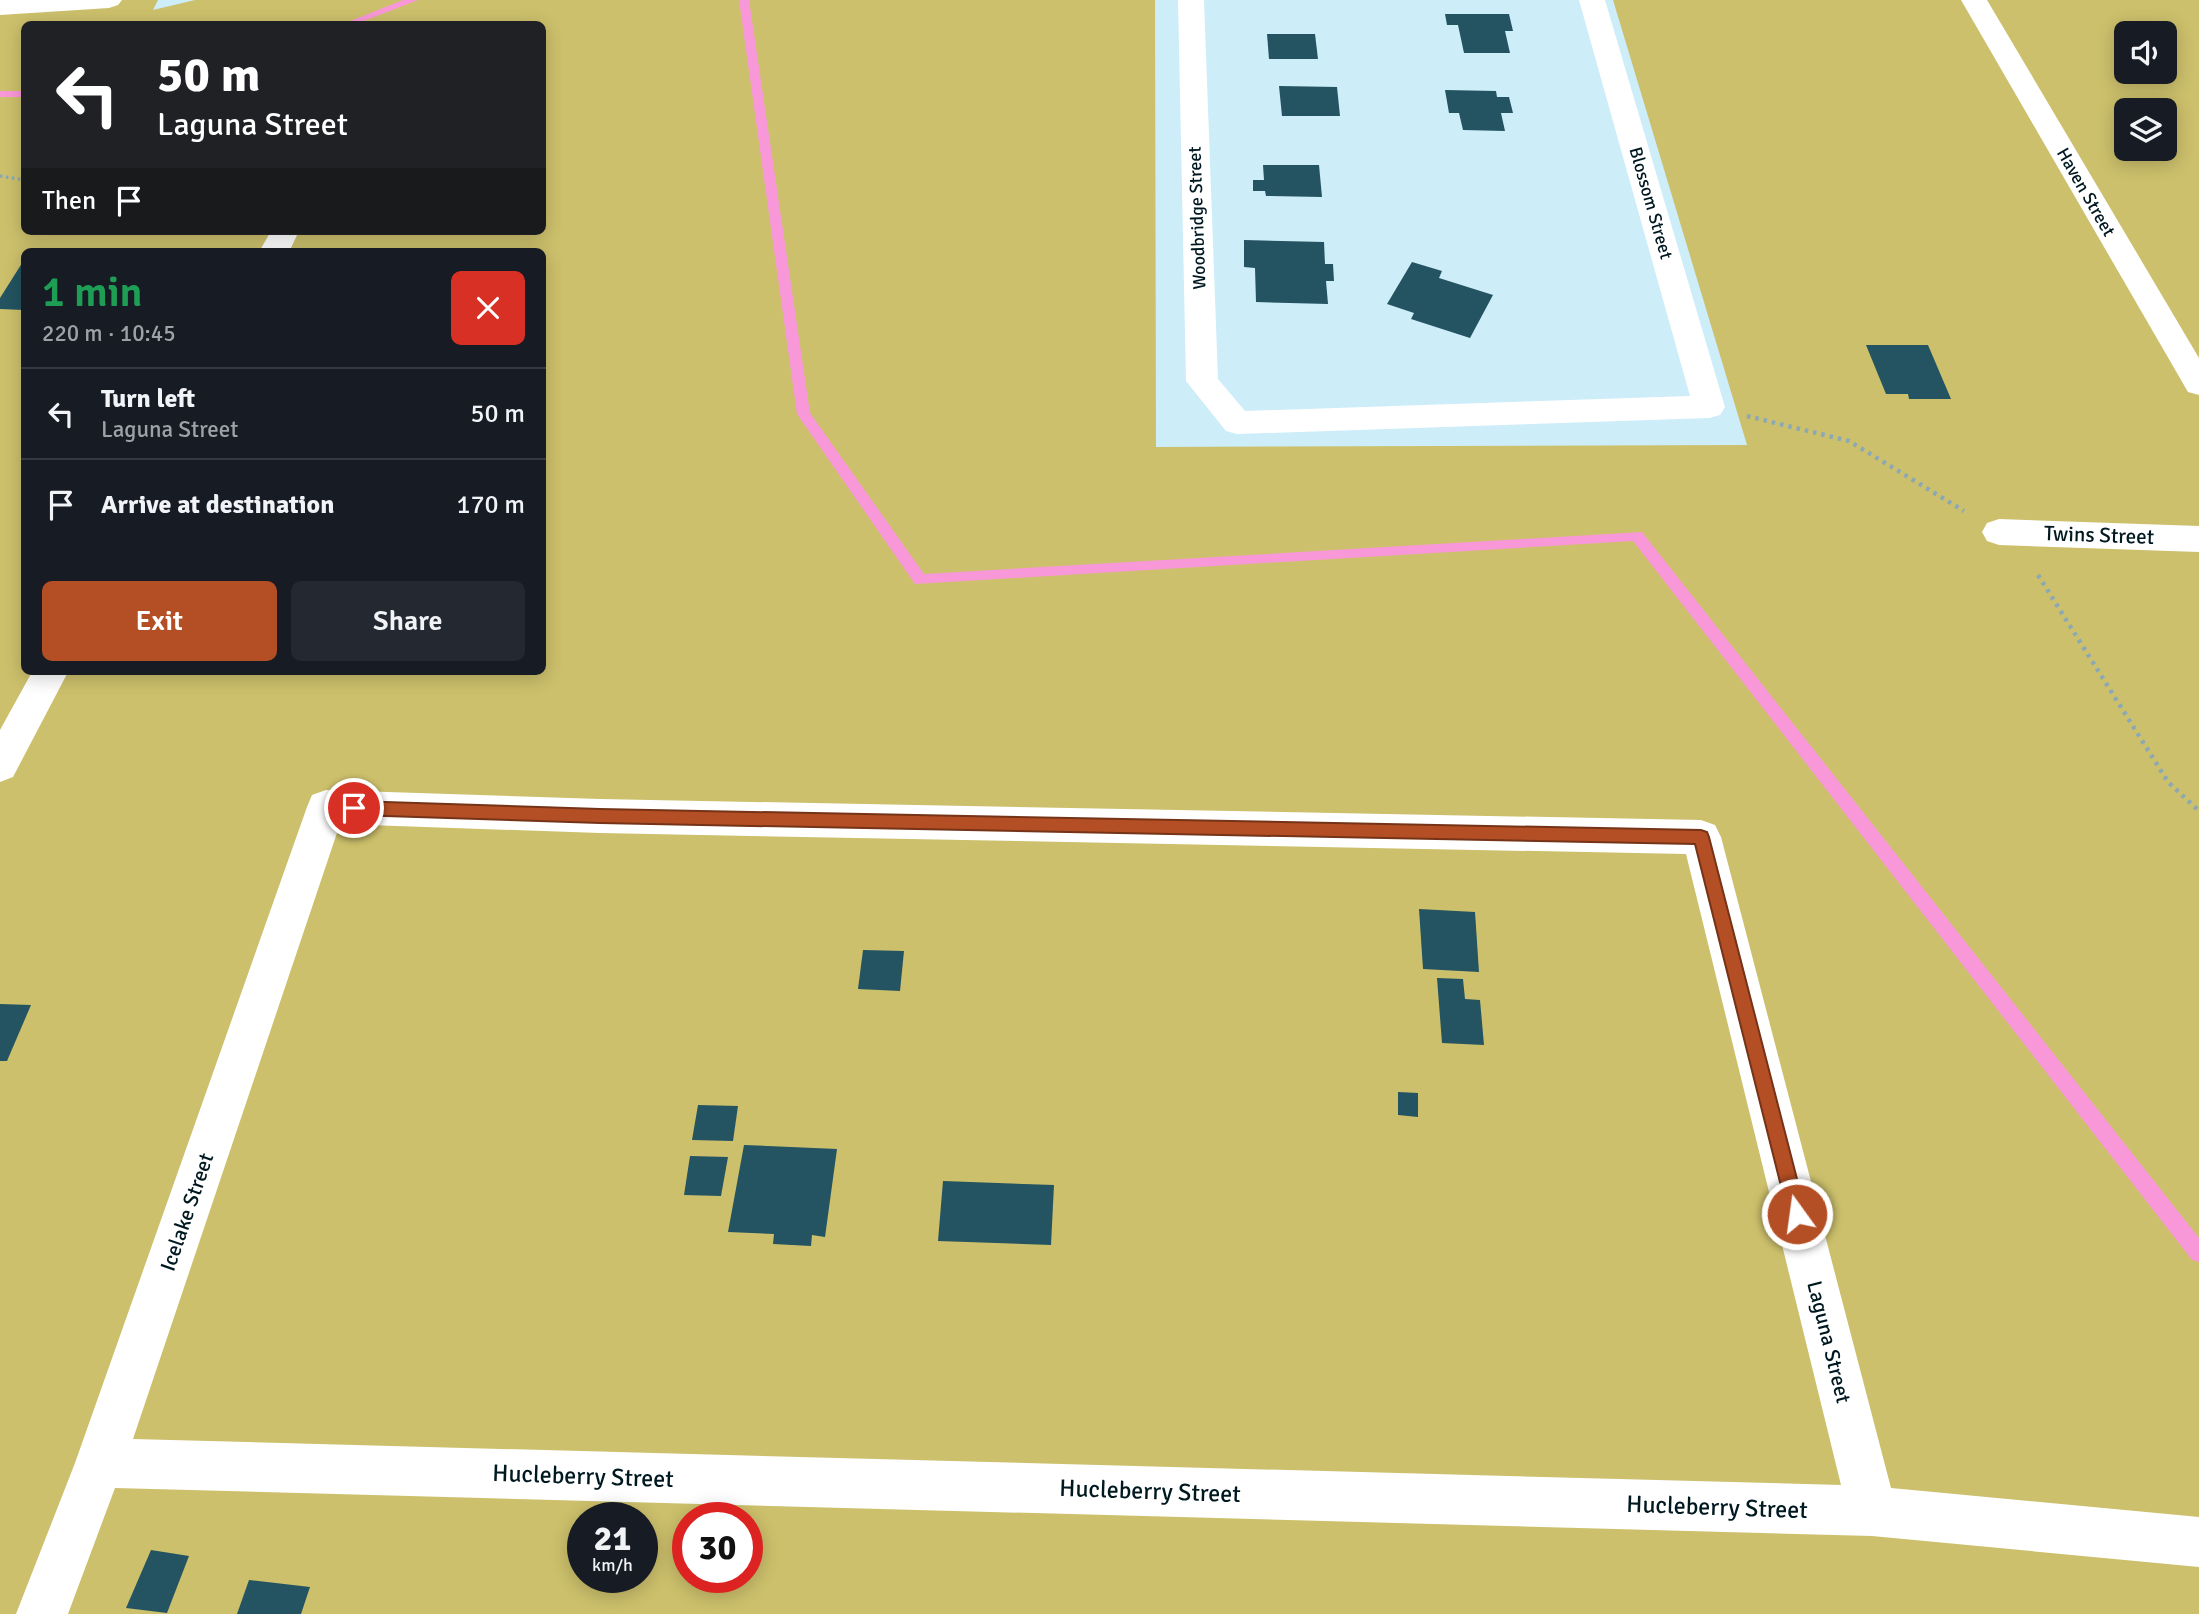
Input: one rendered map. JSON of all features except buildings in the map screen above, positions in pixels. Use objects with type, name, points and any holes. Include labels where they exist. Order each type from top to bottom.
[{"type":"street","points":[[0,7],[109,0]]},
{"type":"street","name":"Woodbridge Street","points":[[1191,0],[1202,381],[1237,423],[1709,407]]},
{"type":"street","name":"Blossom Street","points":[[1592,0],[1709,407]]},
{"type":"street","name":"Haven Street","points":[[1974,0],[2199,384]]},
{"type":"street","name":"Twins Street","points":[[1999,532],[2199,539]]},
{"type":"street","points":[[0,766],[48,675]]},
{"type":"street","name":"Icelake Street","points":[[42,1614],[100,1463],[326,807]]},
{"type":"street","name":"Laguna Street","points":[[326,807],[614,816],[1701,837],[1872,1511]]},
{"type":"street","name":"Hucleberry Street","points":[[100,1463],[1872,1511],[2199,1542]]},
{"type":"path","points":[[0,176],[21,180]]},
{"type":"shaded area","points":[[0,0],[158,0],[153,10],[195,0],[1155,0],[1156,447],[1747,445],[1613,0],[2199,0],[2199,1614],[0,1614]]},
{"type":"waterway","points":[[356,21],[413,0]]},
{"type":"waterway","points":[[744,0],[804,414],[920,580],[1637,536],[2199,1253]]},
{"type":"waterway","points":[[0,94],[21,94]]},
{"type":"route","points":[[354,808],[600,816],[1701,837],[1797,1214]]}]
